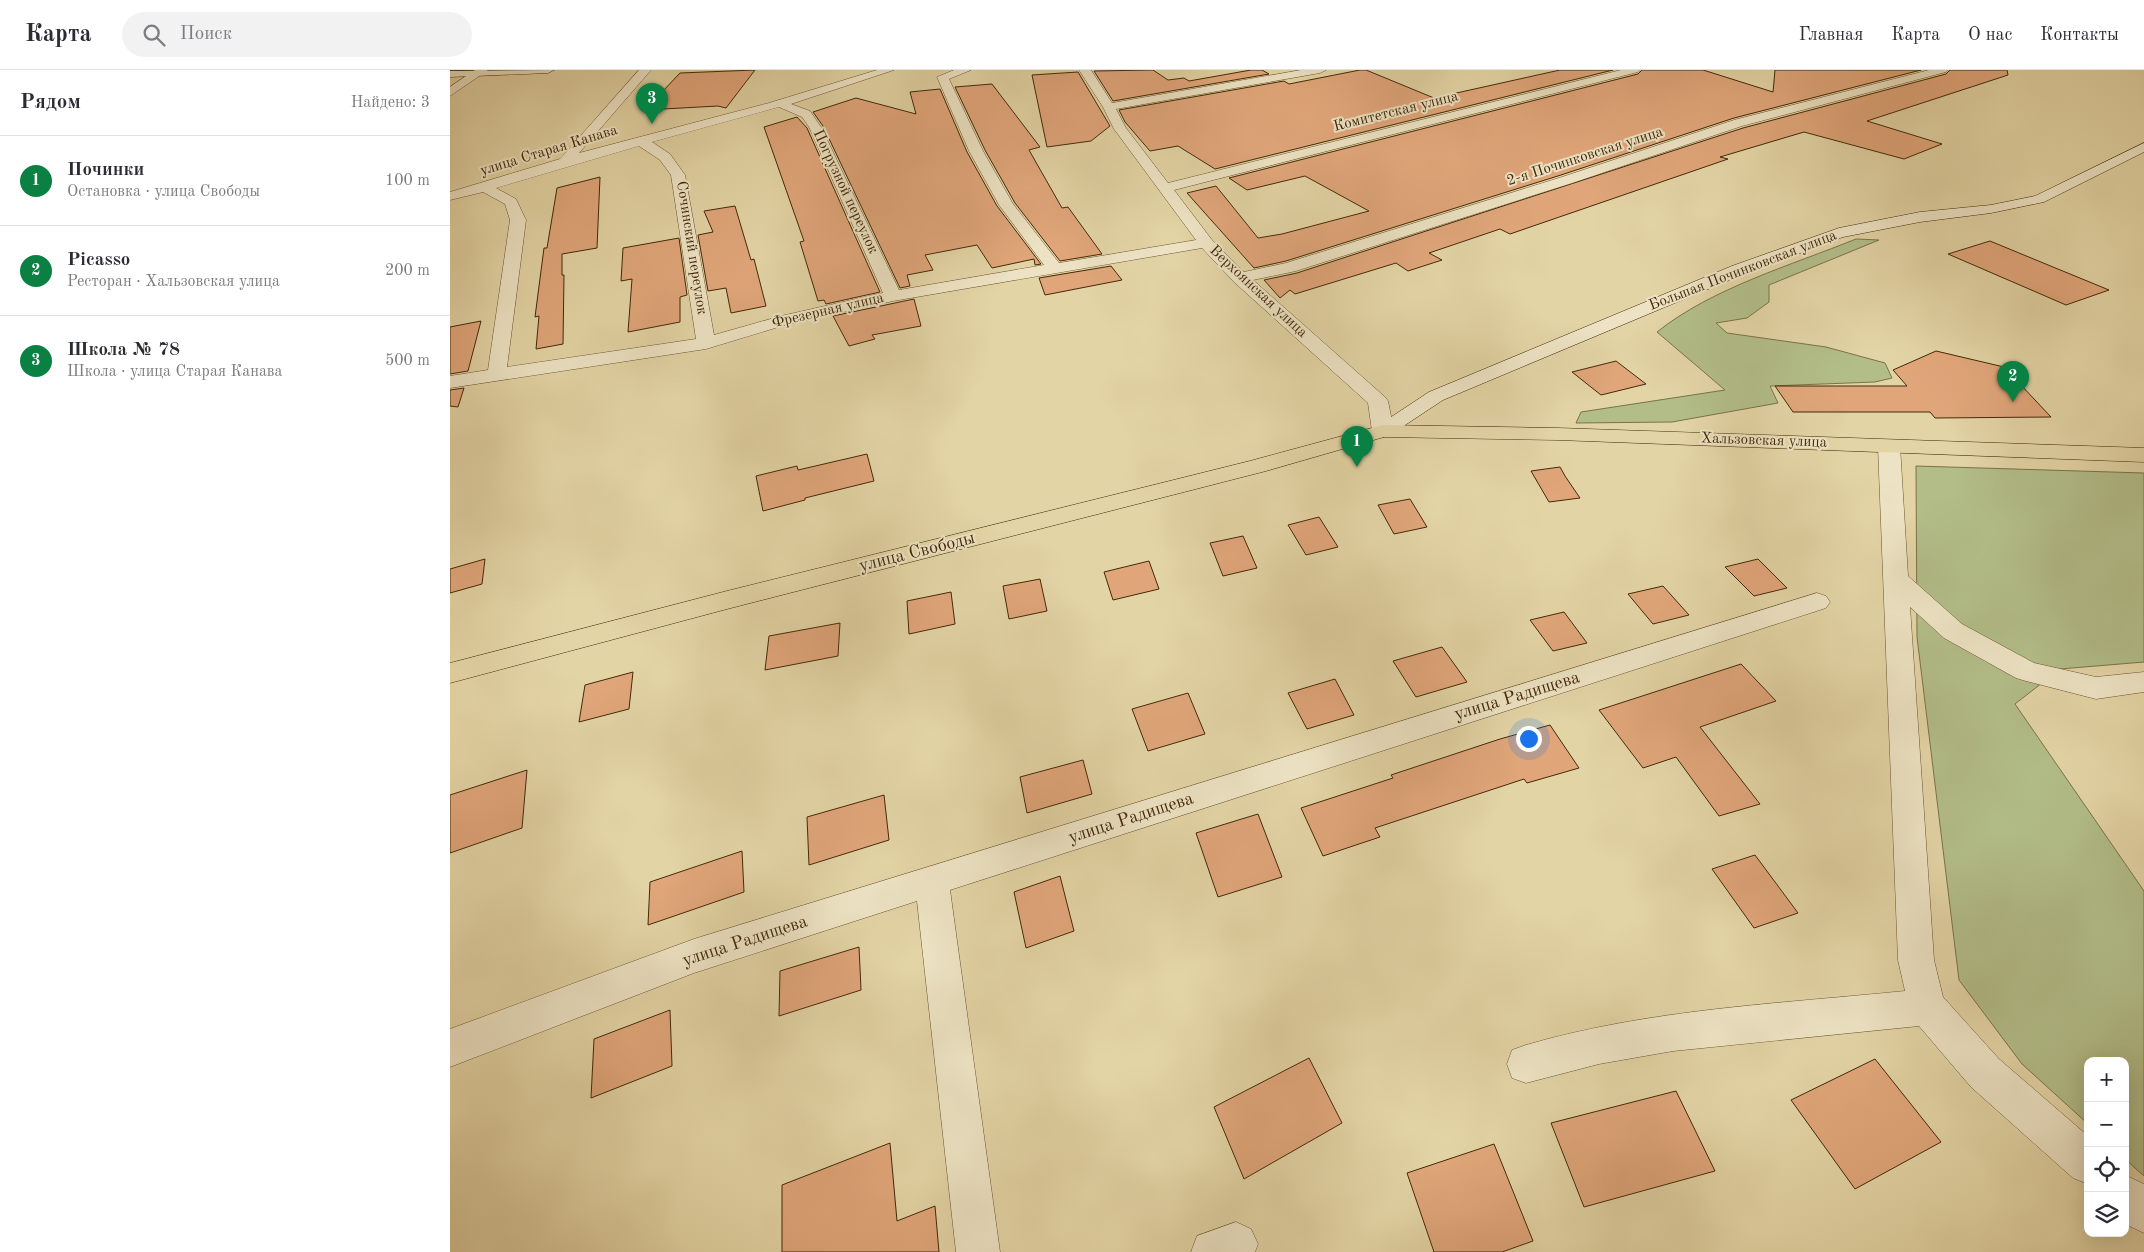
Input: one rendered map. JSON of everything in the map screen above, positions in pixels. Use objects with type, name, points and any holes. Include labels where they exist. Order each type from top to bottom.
[{"type":"main road","name":"Хальзовская улица","points":[[1383,431],[1567,434],[2144,455]]},
{"type":"main road","name":"улица Свободы","points":[[450,673],[736,598],[1258,466],[1383,431]]},
{"type":"street","points":[[450,74],[548,70]]},
{"type":"street","points":[[565,161],[645,70]]},
{"type":"street","name":"улица Старая Канава","points":[[450,196],[486,188],[565,161],[781,104],[888,70]]},
{"type":"street","points":[[965,70],[943,77],[976,151],[1006,205],[1054,268]]},
{"type":"street","name":"Верхоянская улица","points":[[1085,70],[1109,107],[1120,130],[1206,243],[1240,278],[1378,401],[1383,431]]},
{"type":"street","points":[[1109,107],[1320,70]]},
{"type":"street","name":"Комитетская улица","points":[[1166,188],[1634,70]]},
{"type":"street","name":"2-я Починковская улица","points":[[1240,278],[1305,263],[1567,180],[1738,123],[1942,70]]},
{"type":"street","points":[[450,92],[480,72]]},
{"type":"street","name":"Погрузной переулок","points":[[781,104],[806,114],[816,127],[893,296]]},
{"type":"street","name":"Сочинский переулок","points":[[640,141],[665,157],[678,174],[706,343]]},
{"type":"street","name":"Большая Починковская улица","points":[[1383,431],[1436,396],[1738,270],[1839,233],[1920,217],[1991,209],[2039,200],[2144,147]]},
{"type":"street","points":[[486,188],[511,202],[518,220],[497,373]]},
{"type":"street","name":"Фрезерная улица","points":[[450,382],[497,373],[706,343],[781,321],[893,296],[1206,243]]},
{"type":"street","points":[[1888,446],[1916,960],[1926,1007],[1985,1073],[2084,1160]]},
{"type":"street","points":[[1895,578],[1953,631],[2026,671],[2096,688],[2144,682]]},
{"type":"street","name":"улица Радищева","points":[[450,1048],[694,956],[1817,602]]},
{"type":"street","points":[[932,881],[978,1252]]},
{"type":"street","points":[[1526,1064],[1569,1051],[1650,1036],[1721,1026],[1837,1017],[1889,1009],[1926,1007]]},
{"type":"street","points":[[2129,1199],[2144,1212]]},
{"type":"green space","points":[[1856,239],[1879,240],[1769,285],[1769,302],[1747,318],[1716,323],[1727,333],[1826,347],[1885,363],[1892,378],[1875,382],[1770,386],[1778,403],[1672,422],[1576,423],[1581,412],[1725,390],[1657,332],[1679,316],[1727,290]]},
{"type":"green space","points":[[1916,466],[2144,473],[2144,662],[2060,669],[2015,704],[2144,891],[2144,1176],[2129,1163],[2129,1057],[2084,1057],[2084,1120],[2022,1064],[1959,980],[1917,637]]},
{"type":"building","points":[[755,70],[726,108],[718,106],[645,110],[680,73]]},
{"type":"building","points":[[1153,70],[1168,80],[1184,78],[1189,81],[1251,70],[1262,70],[1269,74],[1113,101],[1094,71]]},
{"type":"building","points":[[1366,70],[1434,98],[1560,70],[1613,70],[1215,169],[1178,146],[1150,151],[1125,122],[1119,110],[1284,81],[1289,84]]},
{"type":"building","points":[[1642,70],[1703,70],[1773,92],[1775,70],[1921,70],[1734,118],[1561,175],[1286,261],[1254,268],[1187,193],[1216,186],[1258,238],[1282,234],[1369,211],[1305,176],[1247,190],[1229,178],[1638,74]]},
{"type":"building","points":[[1950,70],[2007,70],[2008,75],[1867,121],[1942,144],[1904,159],[1804,132],[1720,157],[1728,159],[1510,234],[1500,229],[1429,253],[1442,260],[1408,271],[1396,263],[1295,294],[1290,290],[1280,298],[1264,280],[1297,273],[1743,128],[1946,74]]},
{"type":"building","points":[[1078,72],[1110,126],[1091,141],[1047,147],[1032,75]]},
{"type":"building","points":[[992,84],[1040,147],[1029,150],[1062,208],[1068,207],[1102,254],[1060,261],[1015,203],[985,150],[955,87]]},
{"type":"building","points":[[940,89],[967,152],[997,206],[1041,264],[1035,265],[1034,259],[992,268],[977,245],[925,255],[933,270],[907,275],[910,286],[900,288],[823,126],[813,112],[856,98],[916,114],[910,92]]},
{"type":"building","points":[[797,117],[807,128],[880,292],[826,304],[824,300],[818,301],[800,242],[804,241],[764,127]]},
{"type":"building","points":[[600,177],[597,248],[562,254],[562,275],[564,275],[563,344],[536,349],[539,316],[535,317],[544,248],[547,248],[557,188]]},
{"type":"building","points":[[735,206],[751,260],[754,259],[766,306],[731,313],[726,288],[708,291],[698,235],[713,232],[704,211]]},
{"type":"building","points":[[679,238],[687,295],[680,297],[680,322],[628,332],[632,279],[621,281],[623,248]]},
{"type":"building","points":[[1990,241],[2109,290],[2066,305],[1948,254]]},
{"type":"building","points":[[1111,266],[1122,280],[1045,295],[1039,278]]},
{"type":"building","points":[[914,299],[921,326],[872,335],[875,339],[849,346],[833,316]]},
{"type":"building","points":[[481,321],[468,371],[450,374],[450,327]]},
{"type":"building","points":[[1936,351],[2004,367],[2051,417],[1935,418],[1930,412],[1793,412],[1775,386],[1907,386],[1893,370]]},
{"type":"building","points":[[1616,361],[1646,384],[1601,395],[1572,372]]},
{"type":"building","points":[[464,388],[458,407],[450,406],[450,390]]},
{"type":"building","points":[[867,454],[874,481],[805,498],[805,500],[763,511],[756,476],[797,466],[798,470]]},
{"type":"building","points":[[1560,467],[1580,498],[1549,502],[1531,471]]},
{"type":"building","points":[[1410,499],[1427,527],[1394,534],[1378,505]]},
{"type":"building","points":[[1319,517],[1338,547],[1306,555],[1288,525]]},
{"type":"building","points":[[1243,536],[1257,568],[1223,576],[1210,543]]},
{"type":"building","points":[[485,559],[482,584],[450,593],[450,569]]},
{"type":"building","points":[[1758,559],[1787,588],[1754,596],[1725,567]]},
{"type":"building","points":[[1149,561],[1159,589],[1113,600],[1104,572]]},
{"type":"building","points":[[1040,579],[1047,611],[1009,619],[1003,586]]},
{"type":"building","points":[[1663,586],[1689,615],[1653,624],[1628,594]]},
{"type":"building","points":[[951,592],[955,624],[909,634],[907,601]]},
{"type":"building","points":[[1564,612],[1587,643],[1553,651],[1530,620]]},
{"type":"building","points":[[840,623],[838,656],[765,670],[769,636]]},
{"type":"building","points":[[1442,647],[1467,682],[1416,697],[1393,661]]},
{"type":"building","points":[[1741,664],[1776,701],[1700,727],[1760,804],[1719,816],[1676,757],[1643,768],[1599,710]]},
{"type":"building","points":[[633,672],[629,709],[579,722],[585,685]]},
{"type":"building","points":[[1335,679],[1354,715],[1307,729],[1288,693]]},
{"type":"building","points":[[1188,693],[1205,734],[1148,751],[1132,709]]},
{"type":"building","points":[[1550,725],[1579,768],[1527,783],[1524,779],[1375,828],[1380,837],[1323,856],[1301,808],[1393,778],[1391,775],[1500,739]]},
{"type":"building","points":[[1083,760],[1092,794],[1027,813],[1020,777]]},
{"type":"building","points":[[527,770],[522,828],[450,853],[450,795]]},
{"type":"building","points":[[884,795],[889,840],[809,865],[807,817]]},
{"type":"building","points":[[1258,814],[1282,877],[1218,897],[1196,833]]},
{"type":"building","points":[[742,851],[744,892],[648,925],[650,882]]},
{"type":"building","points":[[1755,855],[1798,913],[1754,928],[1712,869]]},
{"type":"building","points":[[1060,876],[1074,931],[1026,948],[1014,892]]},
{"type":"building","points":[[859,947],[861,990],[779,1016],[780,971]]},
{"type":"building","points":[[670,1010],[672,1066],[591,1098],[594,1039]]},
{"type":"building","points":[[1309,1058],[1342,1123],[1244,1179],[1214,1107]]},
{"type":"building","points":[[1875,1059],[1941,1142],[1855,1189],[1791,1100]]},
{"type":"building","points":[[1676,1091],[1715,1171],[1584,1207],[1551,1123]]},
{"type":"building","points":[[890,1143],[897,1221],[935,1206],[939,1252],[782,1252],[782,1185]]},
{"type":"building","points":[[1494,1144],[1533,1241],[1502,1252],[1434,1252],[1407,1173]]},
{"type":"place","name":"Школа № 78","points":[[652,124]]},
{"type":"place","name":"Picasso","points":[[2013,402]]},
{"type":"place","name":"Починки","points":[[1357,467]]}]
